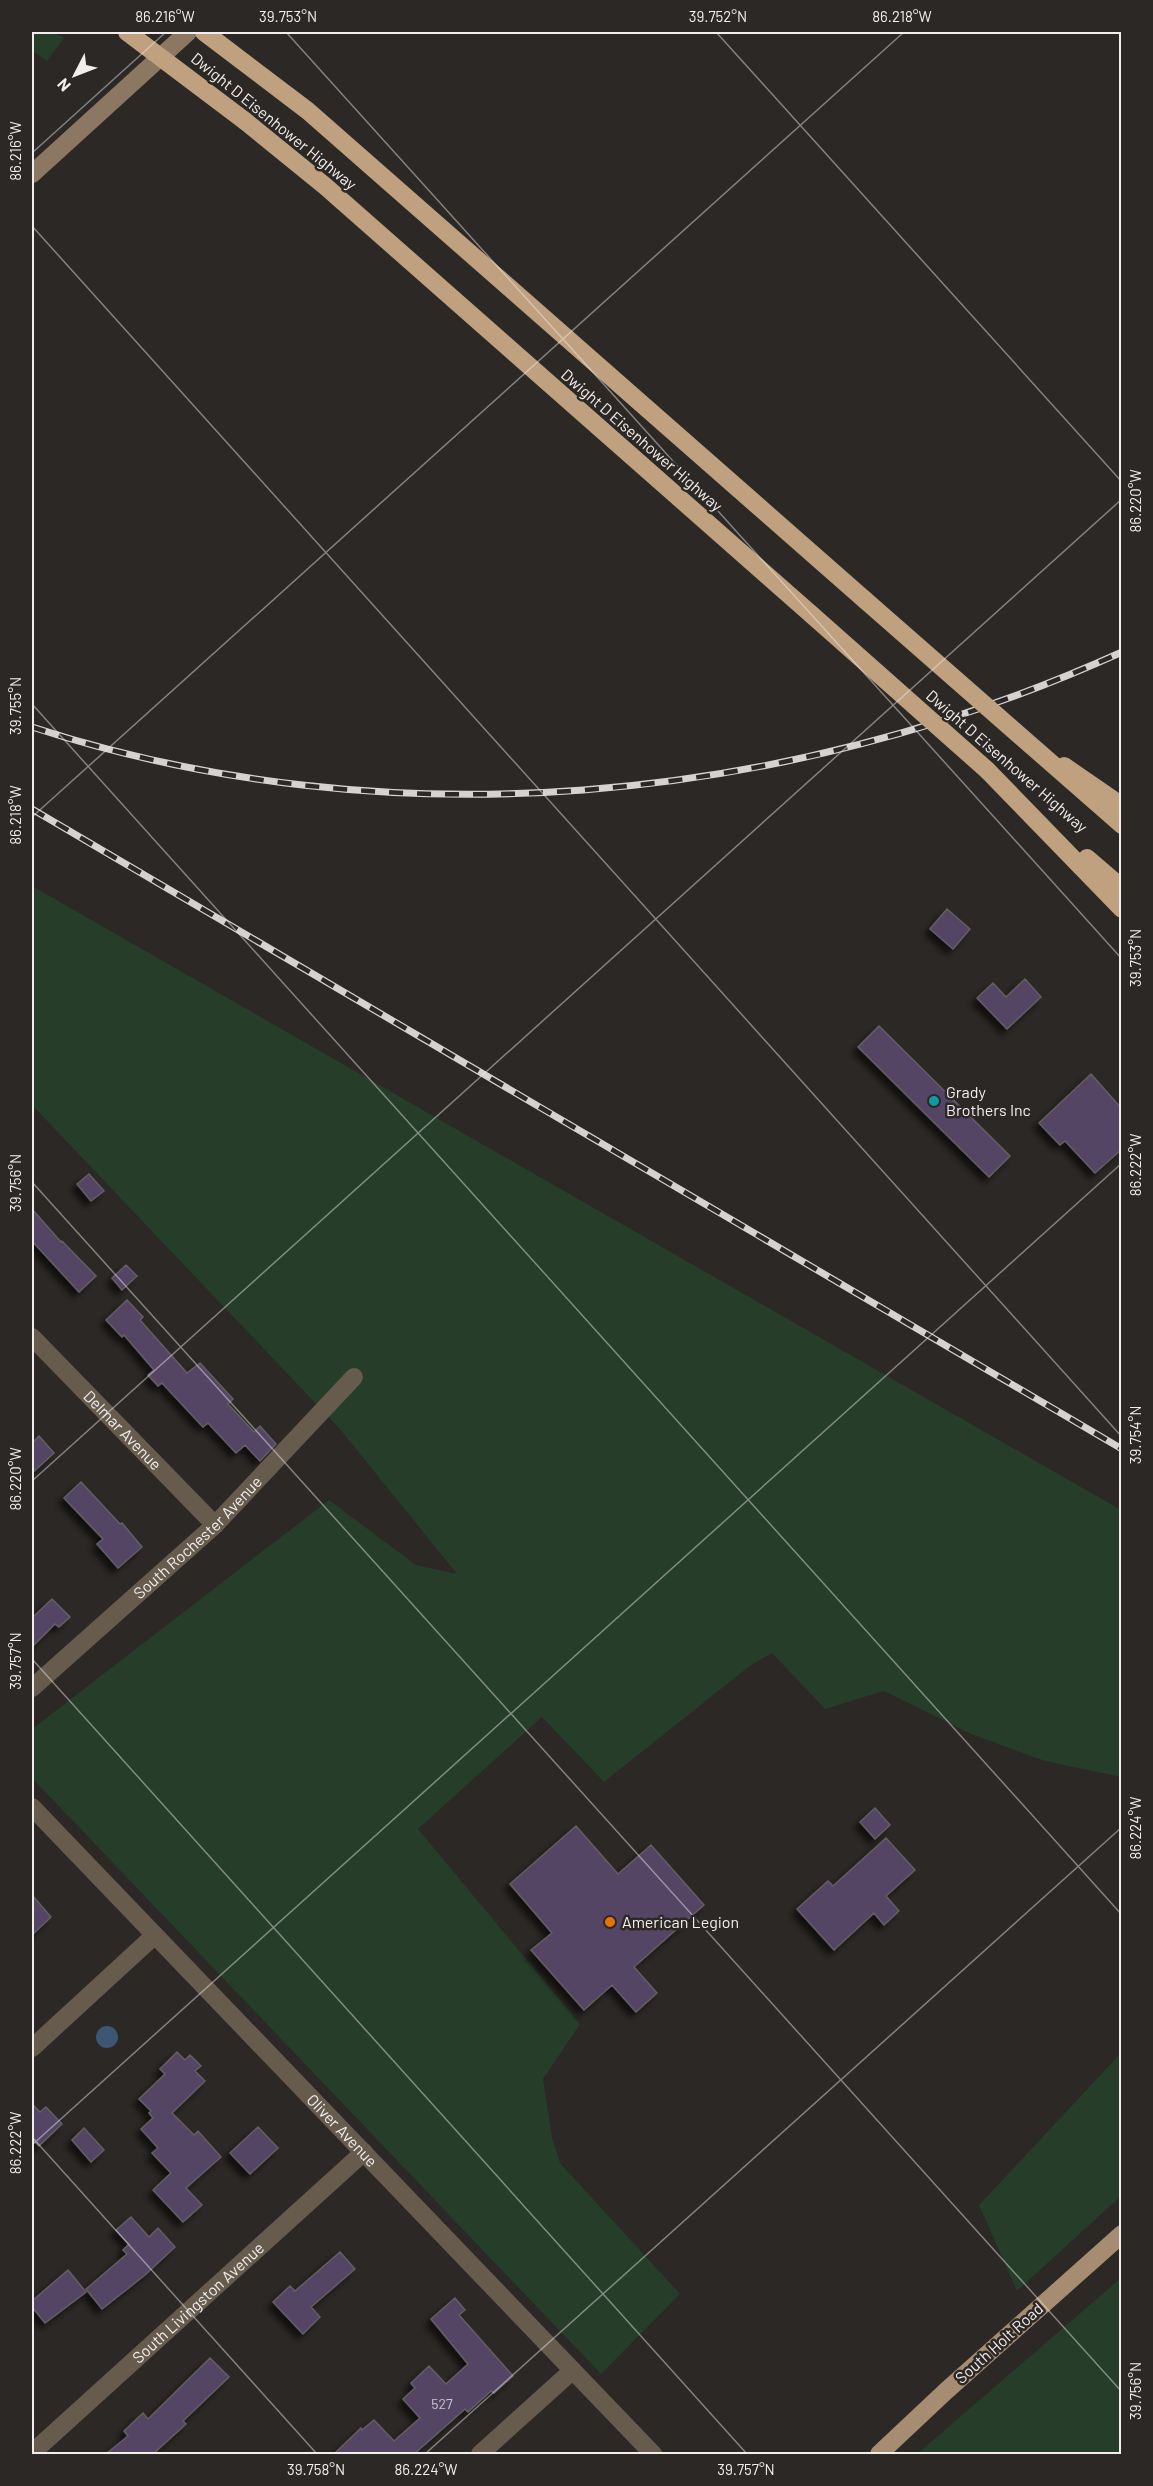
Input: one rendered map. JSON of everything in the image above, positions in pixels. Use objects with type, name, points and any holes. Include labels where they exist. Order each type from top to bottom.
[{"type":"highway","name":"Dwight D Eisenhower Highway","points":[[127,32],[245,121],[325,186],[1122,888]]},
{"type":"highway","name":"Dwight D Eisenhower Highway","points":[[204,32],[280,88],[1122,825]]},
{"type":"highway","points":[[1005,723],[1122,806]]},
{"type":"highway","points":[[987,770],[1122,909]]},
{"type":"main road","points":[[32,174],[188,32]]},
{"type":"main road","name":"South Holt Road","points":[[879,2454],[1122,2234]]},
{"type":"street","name":"Delmar Avenue","points":[[32,1337],[215,1525]]},
{"type":"street","name":"South Rochester Avenue","points":[[32,1688],[215,1525],[354,1377]]},
{"type":"street","name":"Oliver Avenue","points":[[32,1807],[653,2454]]},
{"type":"street","points":[[32,2048],[155,1935]]},
{"type":"street","name":"South Livingston Avenue","points":[[32,2453],[364,2152]]},
{"type":"street","points":[[480,2454],[572,2371]]},
{"type":"green space","points":[[32,32],[53,32],[64,38],[47,61],[32,51]]},
{"type":"green space","points":[[32,886],[1121,1510],[1121,1777],[1045,1761],[971,1734],[884,1691],[825,1709],[772,1653],[751,1665],[604,1782],[542,1717],[418,1829],[580,2024],[543,2079],[552,2137],[560,2163],[680,2294],[601,2374],[32,1778],[32,1729],[329,1500],[416,1565],[457,1574],[339,1428],[32,1105]]},
{"type":"green space","points":[[1121,2053],[1121,2196],[1017,2291],[979,2205]]},
{"type":"green space","points":[[1121,2278],[1121,2454],[917,2454]]},
{"type":"water","points":[[103,2026],[111,2026],[118,2033],[118,2041],[111,2048],[103,2048],[96,2041],[96,2033]]},
{"type":"building","points":[[947,909],[970,929],[953,949],[930,929]]},
{"type":"building","points":[[1025,979],[1041,997],[1007,1029],[977,998],[993,983],[1006,997]]},
{"type":"building","name":"Grady Brothers Inc","points":[[879,1026],[1010,1156],[989,1177],[858,1047]]},
{"type":"building","points":[[1091,1074],[1122,1109],[1122,1149],[1095,1173],[1065,1141],[1060,1145],[1039,1123]]},
{"type":"building","points":[[89,1174],[104,1191],[91,1201],[77,1184]]},
{"type":"building","points":[[32,1209],[61,1242],[96,1276],[79,1292],[32,1241]]},
{"type":"building","points":[[126,1265],[137,1276],[122,1290],[112,1278]]},
{"type":"building","points":[[127,1300],[143,1317],[140,1320],[187,1373],[200,1363],[233,1399],[228,1404],[254,1432],[260,1426],[276,1444],[260,1461],[245,1445],[236,1453],[208,1423],[203,1427],[162,1383],[158,1386],[148,1375],[154,1370],[124,1335],[122,1337],[106,1320]]},
{"type":"building","points":[[39,1436],[54,1453],[32,1473],[32,1443]]},
{"type":"building","points":[[81,1482],[120,1524],[122,1523],[142,1547],[118,1568],[97,1544],[103,1539],[64,1498]]},
{"type":"building","points":[[52,1599],[70,1617],[59,1627],[55,1624],[32,1647],[32,1618]]},
{"type":"building","points":[[875,1808],[890,1825],[875,1839],[860,1822]]},
{"type":"building","points":[[576,1826],[618,1874],[651,1845],[704,1905],[634,1967],[657,1993],[636,2012],[612,1985],[584,2010],[531,1950],[552,1933],[510,1884]]},
{"type":"building","points":[[886,1838],[915,1870],[886,1896],[899,1911],[884,1925],[874,1913],[834,1950],[797,1909],[828,1881],[833,1886]]},
{"type":"building","points":[[32,1895],[51,1917],[32,1935]]},
{"type":"building","points":[[177,2052],[185,2060],[190,2055],[201,2066],[195,2071],[205,2081],[172,2113],[194,2135],[198,2131],[221,2157],[186,2188],[202,2205],[183,2222],[153,2190],[171,2173],[152,2153],[158,2148],[141,2129],[153,2118],[149,2113],[151,2111],[139,2099],[165,2074],[160,2069]]},
{"type":"building","points":[[32,2104],[40,2112],[46,2107],[62,2124],[39,2146],[32,2139]]},
{"type":"building","points":[[258,2127],[278,2148],[250,2174],[230,2153]]},
{"type":"building","points":[[84,2128],[104,2150],[91,2162],[72,2140]]},
{"type":"building","points":[[131,2217],[149,2237],[158,2228],[175,2247],[145,2275],[102,2309],[86,2289],[127,2254],[123,2250],[129,2244],[116,2230]]},
{"type":"building","points":[[340,2252],[355,2269],[311,2307],[320,2317],[303,2334],[273,2302],[290,2286],[295,2291]]},
{"type":"building","points":[[68,2270],[86,2292],[45,2323],[32,2307],[32,2301]]},
{"type":"building","points":[[455,2298],[465,2310],[459,2315],[513,2376],[494,2393],[491,2391],[468,2412],[465,2409],[414,2454],[334,2454],[361,2428],[362,2430],[374,2420],[394,2441],[420,2418],[403,2399],[415,2388],[411,2383],[429,2366],[446,2384],[468,2364],[431,2319]]},
{"type":"building","points":[[210,2358],[229,2377],[183,2421],[186,2424],[153,2454],[106,2454],[128,2436],[124,2431],[143,2413],[148,2419]]},
{"type":"railway","points":[[32,727],[167,763],[305,785],[444,794],[583,790],[722,773],[859,744],[993,704],[1122,652]]},
{"type":"railway","points":[[32,809],[1122,1449]]},
{"type":"place","name":"Grady Brothers Inc","points":[[934,1101]]},
{"type":"place","name":"American Legion","points":[[610,1922]]}]
